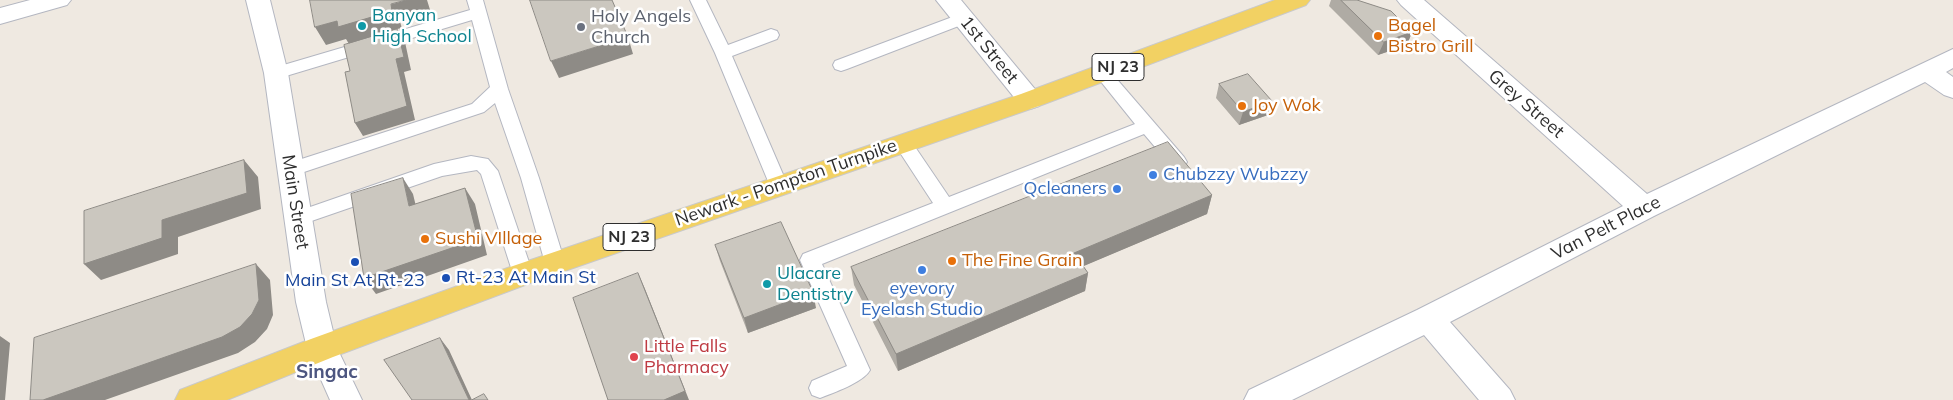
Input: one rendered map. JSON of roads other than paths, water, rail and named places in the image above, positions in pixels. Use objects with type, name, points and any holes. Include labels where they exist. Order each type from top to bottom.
[{"type":"main road","name":"Newark - Pompton Turnpike","points":[[190,400],[322,348],[555,262],[1030,100],[1298,0]]},
{"type":"street","points":[[0,16],[58,0]]},
{"type":"street","name":"Main Street","points":[[258,0],[276,73],[311,302],[322,348],[346,400]]},
{"type":"street","name":"1st Street","points":[[948,0],[1030,100]]},
{"type":"street","name":"Grey Street","points":[[1409,0],[1644,208]]},
{"type":"street","name":"Van Pelt Place","points":[[1260,400],[1428,319],[1644,208],[1953,58]]},
{"type":"street","points":[[1926,71],[1953,89]]},
{"type":"street","points":[[1428,319],[1499,400]]},
{"type":"lane","points":[[698,0],[723,53],[779,186]]},
{"type":"lane","points":[[276,73],[477,6],[499,89],[530,178],[555,262]]},
{"type":"lane","points":[[841,65],[963,18]]},
{"type":"lane","points":[[723,53],[770,36]]},
{"type":"lane","points":[[1102,73],[1190,176]]},
{"type":"lane","points":[[290,170],[478,108],[499,89]]},
{"type":"lane","points":[[820,388],[859,370],[810,260],[1147,126]]},
{"type":"lane","points":[[903,143],[945,206]]},
{"type":"lane","points":[[297,218],[440,169],[471,163],[482,164],[489,171],[523,274]]},
{"type":"place","name":"Banyan High School","points":[[362,26]]},
{"type":"place","name":"Holy Angels Church","points":[[581,27]]},
{"type":"place","name":"Bagel Bistro Grill","points":[[1378,36]]},
{"type":"place","name":"Joy Wok","points":[[1242,106]]},
{"type":"place","name":"Chubzzy Wubzzy","points":[[1153,175]]},
{"type":"place","name":"Qcleaners","points":[[1117,189]]},
{"type":"place","name":"Sushi VIllage","points":[[425,239]]},
{"type":"place","name":"The Fine Grain","points":[[952,261]]},
{"type":"place","name":"Main St At Rt-23","points":[[355,262]]},
{"type":"place","name":"eyevory Eyelash Studio","points":[[922,270]]},
{"type":"place","name":"Rt-23 At Main St","points":[[446,278]]},
{"type":"place","name":"Ulacare Dentistry","points":[[767,284]]},
{"type":"place","name":"Little Falls Pharmacy","points":[[634,357]]},
{"type":"district","name":"Singac","points":[[327,372]]}]
